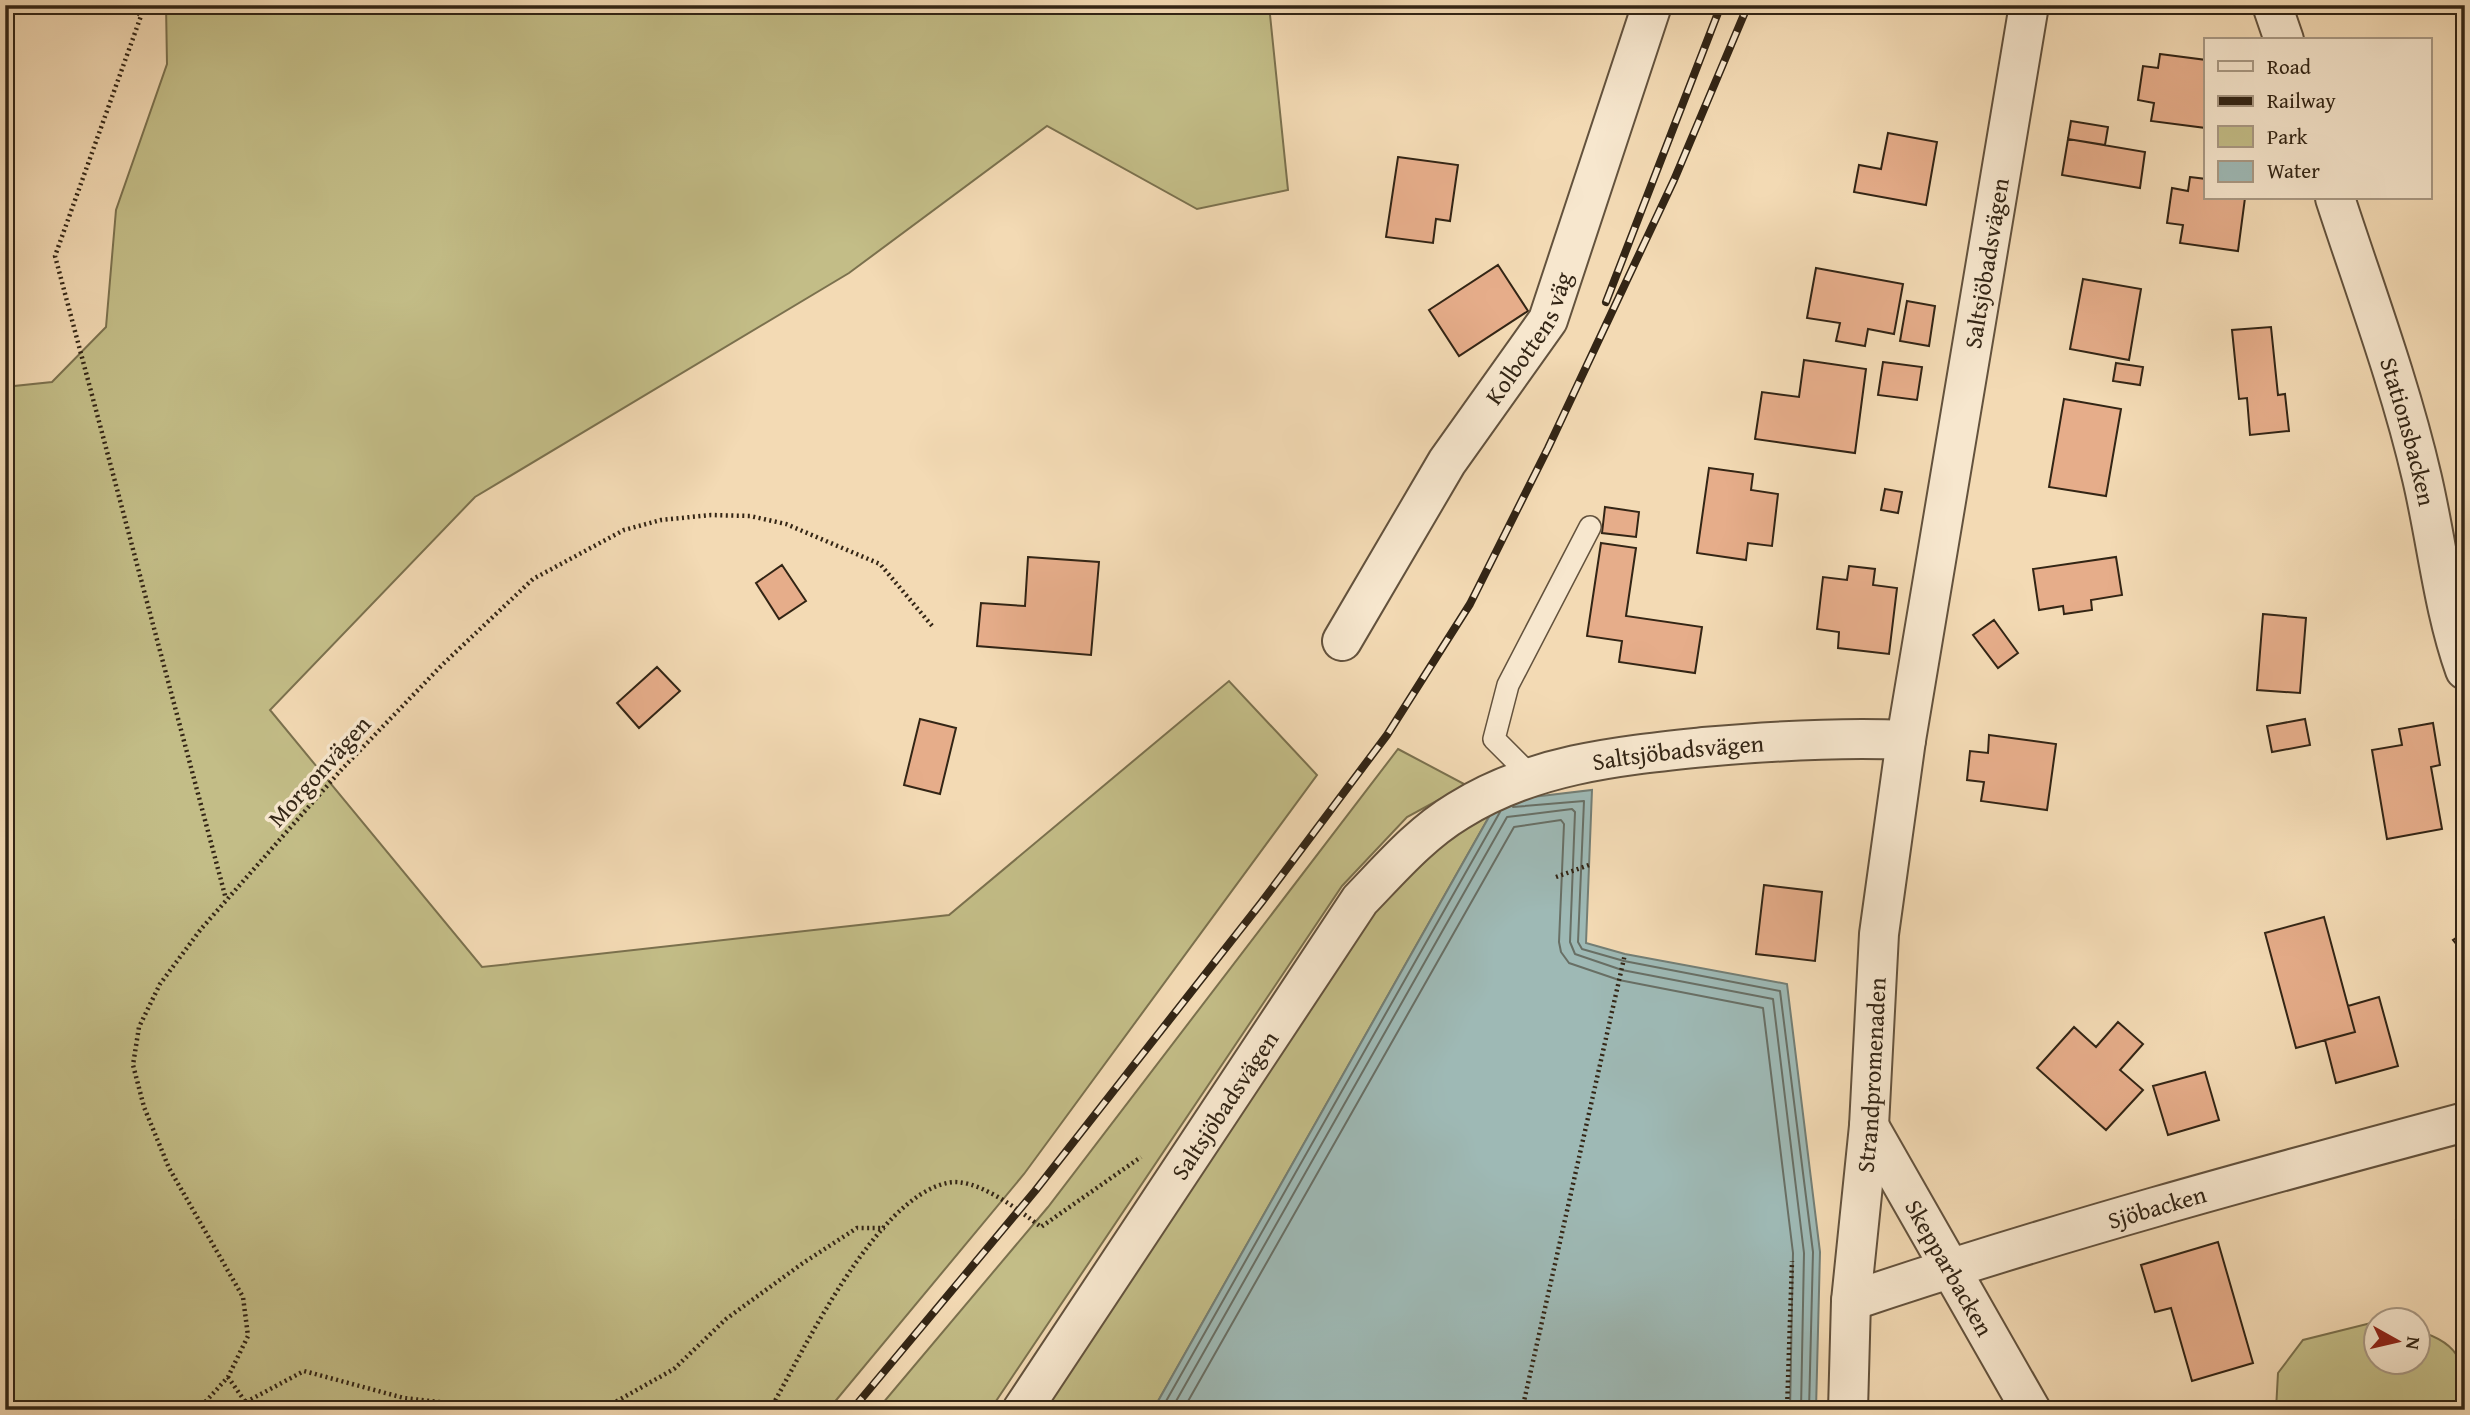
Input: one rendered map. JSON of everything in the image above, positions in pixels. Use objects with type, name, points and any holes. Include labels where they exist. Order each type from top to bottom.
[{"type":"street","name":"Kolbottens väg","points":[[1342,641],[1447,462],[1548,320],[1652,5]]},
{"type":"street","name":"Saltsjöbadsvägen","points":[[1022,1410],[1360,900],[1414,843],[1459,810],[1531,776],[1604,757],[1788,740],[1906,740],[2029,5]]},
{"type":"street","points":[[2272,5],[2283,38]]},
{"type":"street","name":"Stationsbacken","points":[[2336,200],[2408,425],[2461,643]]},
{"type":"street","name":"Strandpromenaden","points":[[1848,1410],[1851,1301],[1868,1126],[1879,934],[1906,740]]},
{"type":"street","name":"Sjöbacken","points":[[1851,1301],[1950,1268],[2235,1184],[2465,1122]]},
{"type":"street","name":"Skepparbacken","points":[[1868,1126],[2031,1410]]},
{"type":"lane","points":[[1531,776],[1494,739],[1508,685],[1590,527]]},
{"type":"path","points":[[131,5],[142,16],[55,256],[226,900]]},
{"type":"path","name":"Morgonvägen","points":[[198,1410],[228,1377],[248,1336],[243,1297],[169,1168],[144,1107],[133,1065],[139,1027],[160,984],[226,900],[342,769],[442,665],[533,579],[624,530],[661,520],[711,515],[750,516],[786,524],[880,564],[933,627]]},
{"type":"path","points":[[1556,877],[1589,865]]},
{"type":"path","points":[[1522,1410],[1625,954]]},
{"type":"path","points":[[770,1410],[852,1265],[914,1197],[948,1182],[990,1191],[1041,1227],[1152,1149]]},
{"type":"path","points":[[557,1410],[610,1405],[674,1369],[726,1319],[803,1263],[858,1228],[885,1228]]},
{"type":"path","points":[[1787,1410],[1792,1261]]},
{"type":"path","points":[[246,1402],[304,1371],[404,1398],[509,1410]]},
{"type":"path","points":[[228,1377],[251,1410]]},
{"type":"green space","points":[[166,5],[1269,5],[1288,190],[1197,209],[1047,126],[849,273],[475,497],[270,710],[482,967],[949,915],[1229,681],[1317,775],[1024,1174],[828,1410],[5,1410],[5,387],[52,382],[106,327],[116,210],[167,64]]},
{"type":"green space","points":[[1398,749],[1466,785],[1407,817],[1342,886],[990,1410],[877,1410],[1048,1207]]},
{"type":"green space","points":[[1498,801],[1153,1410],[1044,1410],[1364,920],[1444,843]]},
{"type":"green space","points":[[2362,1325],[2362,1376],[2432,1376],[2433,1336],[2453,1350],[2459,1359],[2464,1381],[2465,1410],[2276,1410],[2278,1373],[2303,1340]]},
{"type":"water","points":[[1592,790],[1586,943],[1625,954],[1787,984],[1820,1252],[1816,1410],[1153,1410],[1498,801]]},
{"type":"building","points":[[2160,54],[2204,60],[2204,128],[2151,121],[2154,103],[2138,100],[2143,66],[2158,68]]},
{"type":"building","points":[[2071,121],[2108,127],[2105,145],[2068,139]]},
{"type":"building","points":[[1888,133],[1937,142],[1926,205],[1854,192],[1859,165],[1881,169]]},
{"type":"building","points":[[2068,139],[2145,152],[2140,188],[2062,175]]},
{"type":"building","points":[[1398,157],[1458,165],[1450,221],[1436,219],[1433,243],[1386,237]]},
{"type":"building","points":[[2190,177],[2204,179],[2204,200],[2245,200],[2238,251],[2180,243],[2183,225],[2167,223],[2172,188],[2188,191]]},
{"type":"building","points":[[1498,265],[1528,311],[1459,356],[1429,310]]},
{"type":"building","points":[[1816,268],[1903,284],[1894,334],[1868,329],[1865,346],[1836,341],[1840,323],[1807,318]]},
{"type":"building","points":[[2083,279],[2141,289],[2129,360],[2070,349]]},
{"type":"building","points":[[1907,301],[1935,306],[1929,346],[1900,341]]},
{"type":"building","points":[[2271,327],[2278,395],[2285,394],[2289,431],[2250,435],[2247,398],[2239,399],[2232,330]]},
{"type":"building","points":[[1804,360],[1866,369],[1855,453],[1755,439],[1762,392],[1799,397]]},
{"type":"building","points":[[1883,362],[1922,367],[1917,400],[1878,395]]},
{"type":"building","points":[[2116,363],[2143,367],[2140,385],[2113,381]]},
{"type":"building","points":[[2064,399],[2121,409],[2106,496],[2049,487]]},
{"type":"building","points":[[1709,468],[1753,474],[1751,490],[1778,494],[1772,546],[1748,543],[1746,560],[1697,553]]},
{"type":"building","points":[[1885,489],[1902,492],[1898,513],[1881,510]]},
{"type":"building","points":[[1605,507],[1639,512],[1636,537],[1602,533]]},
{"type":"building","points":[[1601,543],[1636,548],[1626,616],[1702,627],[1695,673],[1619,662],[1622,641],[1587,636]]},
{"type":"building","points":[[1028,557],[1099,562],[1091,655],[977,646],[981,603],[1025,606]]},
{"type":"building","points":[[2116,557],[2122,595],[2091,600],[2092,610],[2064,614],[2063,606],[2039,610],[2033,569]]},
{"type":"building","points":[[782,565],[806,601],[779,619],[756,583]]},
{"type":"building","points":[[1849,566],[1875,569],[1873,585],[1897,588],[1889,654],[1838,648],[1839,632],[1817,629],[1823,577],[1847,580]]},
{"type":"building","points":[[2263,614],[2306,618],[2300,693],[2257,690]]},
{"type":"building","points":[[1994,620],[2018,653],[1998,668],[1973,635]]},
{"type":"building","points":[[657,667],[680,691],[639,728],[617,703]]},
{"type":"building","points":[[920,719],[956,728],[940,794],[904,785]]},
{"type":"building","points":[[2305,719],[2310,745],[2272,752],[2267,726]]},
{"type":"building","points":[[2433,723],[2440,765],[2431,767],[2442,829],[2387,839],[2372,750],[2402,745],[2399,729]]},
{"type":"building","points":[[1989,735],[2056,744],[2047,810],[1981,801],[1984,782],[1967,780],[1970,751],[1988,753]]},
{"type":"building","points":[[1764,885],[1822,892],[1815,961],[1756,954]]},
{"type":"building","points":[[2324,917],[2355,1032],[2296,1048],[2265,933]]},
{"type":"building","points":[[2465,932],[2465,955],[2453,940]]},
{"type":"building","points":[[2379,997],[2398,1066],[2336,1083],[2325,1040],[2355,1032],[2348,1006]]},
{"type":"building","points":[[2118,1022],[2143,1044],[2120,1070],[2143,1090],[2106,1130],[2037,1068],[2074,1027],[2096,1047]]},
{"type":"building","points":[[2205,1072],[2219,1120],[2168,1135],[2153,1086]]},
{"type":"building","points":[[2465,1219],[2465,1291],[2456,1220]]},
{"type":"building","points":[[2218,1242],[2253,1363],[2192,1381],[2171,1308],[2155,1312],[2141,1265]]},
{"type":"railway","points":[[1606,302],[1721,5]]},
{"type":"railway","points":[[852,1410],[1035,1191],[1261,903],[1387,735],[1470,604],[1548,448],[1674,180],[1748,5]]}]
